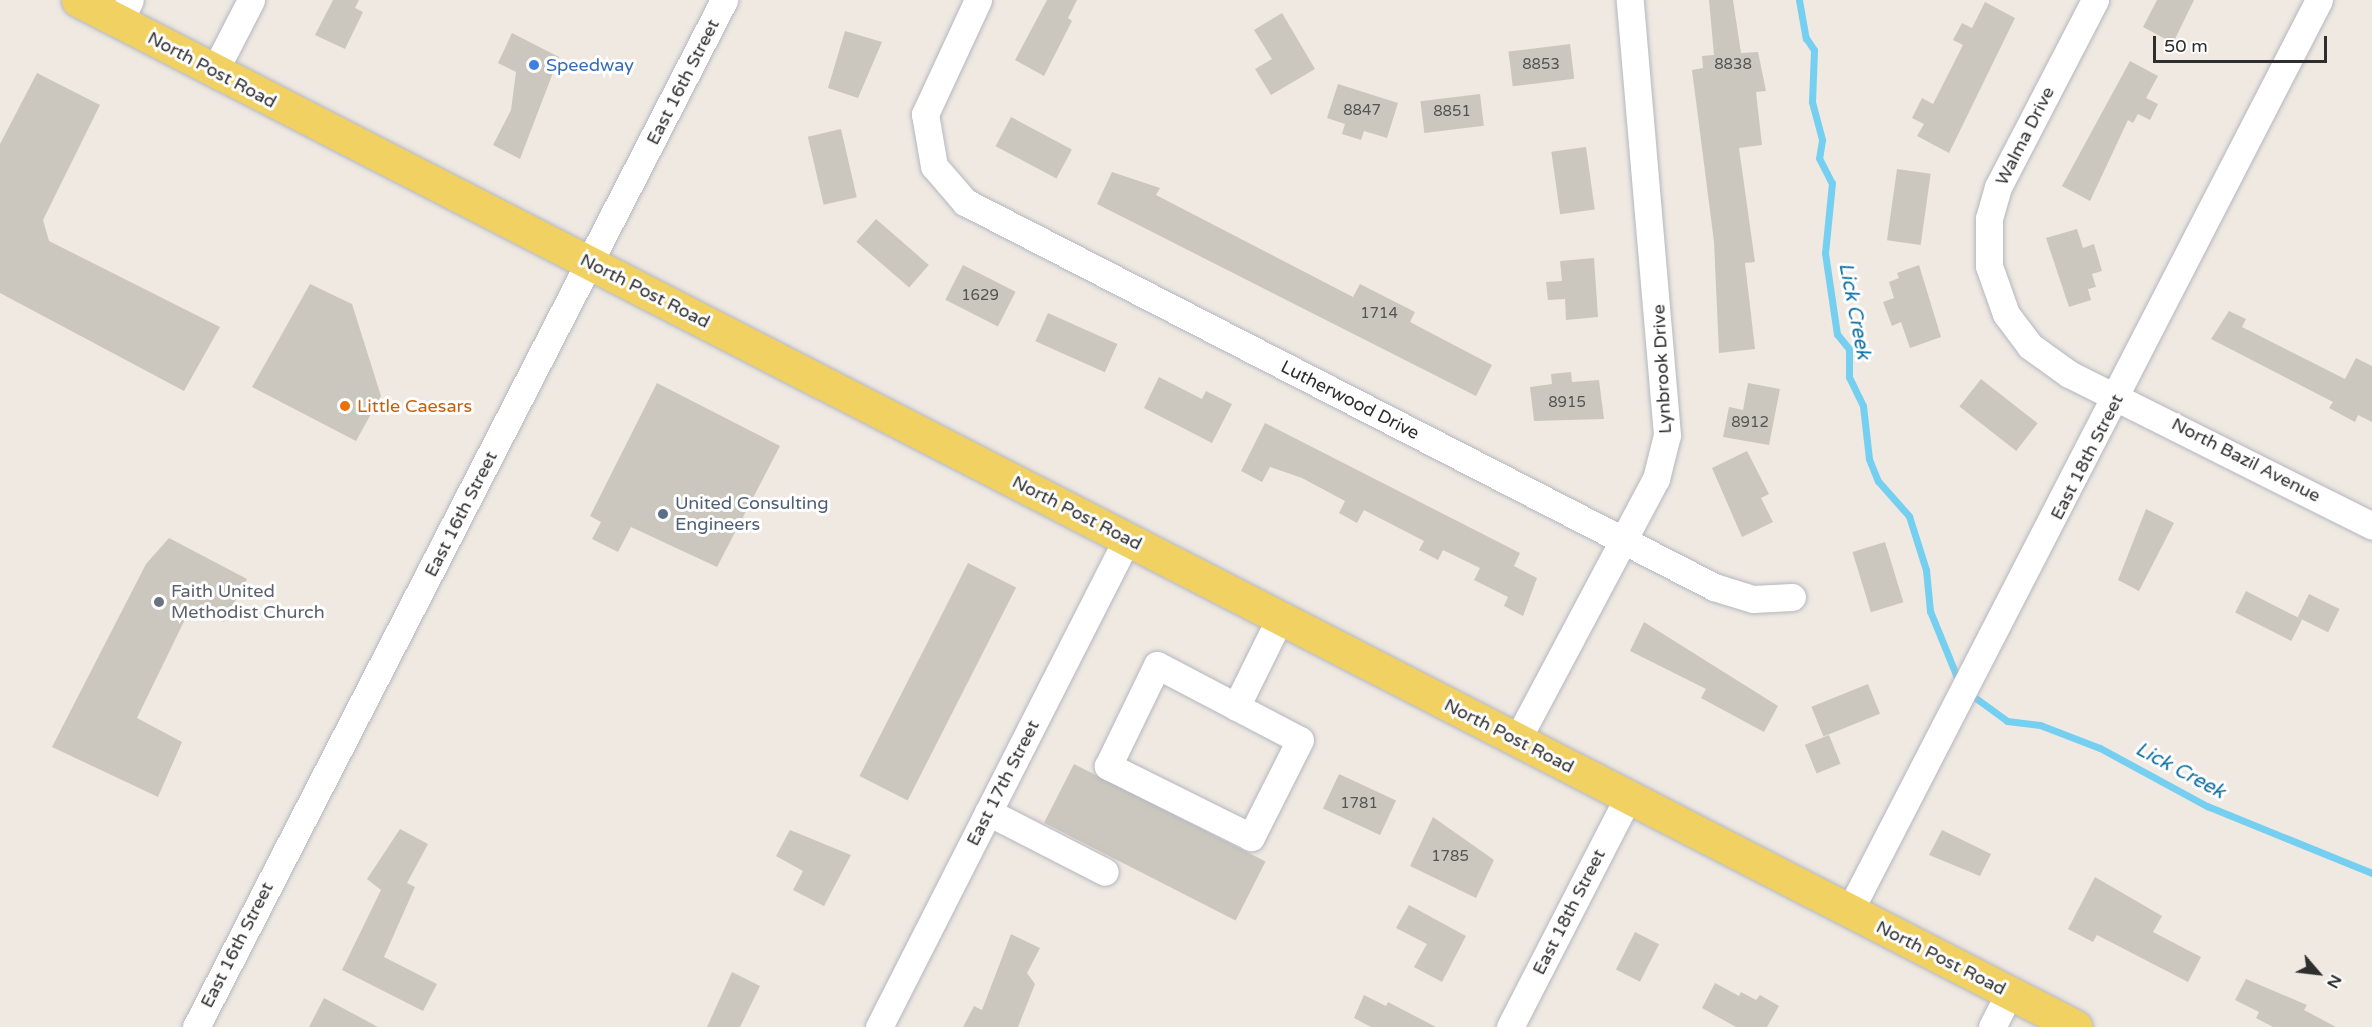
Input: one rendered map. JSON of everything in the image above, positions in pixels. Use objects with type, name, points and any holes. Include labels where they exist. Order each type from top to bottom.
[{"type":"main road","name":"North Post Road","points":[[78,0],[125,10],[214,72],[2076,1027]]},
{"type":"street","points":[[214,72],[251,0]]},
{"type":"street","name":"East 16th Street","points":[[196,1027],[591,264],[724,0]]},
{"type":"street","name":"Lutherwood Drive","points":[[978,0],[925,114],[930,158],[948,188],[969,204],[1728,593],[1766,600],[1792,597]]},
{"type":"street","name":"Lynbrook Drive","points":[[1517,740],[1660,468],[1668,412],[1630,0]]},
{"type":"street","name":"Walma Drive","points":[[2095,0],[1998,187],[1987,250],[1998,299],[2026,342],[2055,366],[2118,397]]},
{"type":"street","name":"East 18th Street","points":[[1849,912],[2118,397],[2319,0]]},
{"type":"street","name":"North Bazil Avenue","points":[[2118,397],[2372,526]]},
{"type":"street","name":"East 17th Street","points":[[879,1027],[1127,539]]},
{"type":"street","points":[[1236,707],[1280,618]]},
{"type":"street","points":[[1157,665],[1236,707],[1300,740],[1251,837],[1108,766],[1157,665]]},
{"type":"street","name":"East 18th Street","points":[[1510,1027],[1628,797]]},
{"type":"street","points":[[988,812],[1105,872]]},
{"type":"street","points":[[1992,1027],[2009,993]]},
{"type":"building","points":[[333,0],[359,0],[355,8],[363,12],[345,49],[315,35]]},
{"type":"building","points":[[1047,0],[1077,0],[1068,18],[1072,21],[1044,76],[1015,60]]},
{"type":"building","points":[[1709,0],[1733,0],[1741,53],[1758,52],[1766,91],[1756,92],[1762,145],[1739,148],[1755,262],[1745,263],[1755,349],[1719,353],[1714,242],[1692,70],[1703,68],[1702,56],[1714,55]]},
{"type":"building","points":[[2157,0],[2194,0],[2173,43],[2143,27]]},
{"type":"building","points":[[1985,2],[2015,18],[1949,153],[1917,136],[1924,124],[1912,118],[1922,98],[1933,104],[1963,45],[1953,40],[1962,23],[1972,28]]},
{"type":"building","points":[[1282,13],[1315,69],[1271,95],[1255,69],[1272,59],[1254,30]]},
{"type":"building","points":[[845,31],[882,42],[858,98],[828,88]]},
{"type":"building","points":[[512,33],[559,57],[520,159],[493,145],[511,110],[516,72],[498,63]]},
{"type":"building","points":[[1570,44],[1574,79],[1513,86],[1508,52]]},
{"type":"building","points":[[2130,61],[2158,76],[2146,98],[2158,104],[2150,120],[2138,114],[2133,123],[2128,120],[2090,201],[2062,186]]},
{"type":"building","points":[[37,73],[100,105],[43,220],[49,241],[220,327],[184,391],[0,293],[0,144]]},
{"type":"building","points":[[1338,84],[1398,103],[1387,138],[1364,131],[1361,140],[1342,134],[1345,124],[1327,118]]},
{"type":"building","points":[[1480,94],[1484,126],[1424,133],[1420,101]]},
{"type":"building","points":[[1011,117],[1072,149],[1056,179],[996,146]]},
{"type":"building","points":[[841,129],[857,197],[824,205],[808,137]]},
{"type":"building","points":[[1586,147],[1595,209],[1560,214],[1551,152]]},
{"type":"building","points":[[1897,169],[1931,174],[1921,245],[1887,240]]},
{"type":"building","points":[[1112,172],[1160,188],[1156,195],[1353,297],[1360,284],[1415,312],[1410,322],[1492,365],[1476,396],[1097,204]]},
{"type":"building","points":[[876,219],[929,265],[909,288],[856,242]]},
{"type":"building","points":[[2077,229],[2083,248],[2094,244],[2102,271],[2092,274],[2096,287],[2088,289],[2091,300],[2069,307],[2046,238]]},
{"type":"building","points":[[1594,258],[1598,317],[1566,320],[1565,299],[1548,300],[1546,282],[1562,281],[1560,261]]},
{"type":"building","points":[[963,265],[1016,292],[998,327],[945,300]]},
{"type":"building","points":[[1919,265],[1941,337],[1910,348],[1901,322],[1892,326],[1883,302],[1894,298],[1889,282],[1899,278],[1897,273]]},
{"type":"building","points":[[310,284],[352,304],[381,396],[356,441],[252,387]]},
{"type":"building","points":[[2229,311],[2246,319],[2242,327],[2345,379],[2356,358],[2372,366],[2372,422],[2358,415],[2355,422],[2329,408],[2333,402],[2211,339]]},
{"type":"building","points":[[1048,313],[1117,344],[1105,372],[1035,341]]},
{"type":"building","points":[[1571,372],[1572,382],[1599,380],[1604,419],[1534,421],[1530,387],[1552,384],[1551,374]]},
{"type":"building","points":[[1159,377],[1202,399],[1206,391],[1232,404],[1212,443],[1144,408]]},
{"type":"building","points":[[1981,379],[2038,423],[2016,451],[1959,407]]},
{"type":"building","points":[[657,383],[780,446],[717,567],[631,527],[618,552],[592,539],[601,522],[590,516]]},
{"type":"building","points":[[1748,383],[1780,389],[1769,445],[1723,437],[1729,407],[1743,410]]},
{"type":"building","points":[[1265,423],[1520,553],[1514,566],[1537,578],[1523,616],[1504,606],[1508,597],[1474,580],[1480,568],[1443,550],[1438,560],[1419,550],[1424,541],[1364,510],[1357,523],[1339,513],[1345,501],[1302,478],[1270,467],[1262,482],[1241,471]]},
{"type":"building","points":[[1747,451],[1769,494],[1761,498],[1773,522],[1742,537],[1712,468]]},
{"type":"building","points":[[2146,509],[2174,523],[2139,591],[2118,580]]},
{"type":"building","points":[[169,538],[247,579],[224,622],[192,605],[137,718],[182,742],[158,797],[52,747],[146,564]]},
{"type":"building","points":[[1885,542],[1903,602],[1871,612],[1852,552]]},
{"type":"building","points":[[968,563],[1016,588],[908,800],[859,776]]},
{"type":"building","points":[[2246,591],[2302,620],[2291,641],[2235,612]]},
{"type":"building","points":[[2309,594],[2340,609],[2328,632],[2298,617]]},
{"type":"building","points":[[1644,622],[1778,706],[1764,732],[1701,698],[1706,689],[1630,651]]},
{"type":"building","points":[[1868,684],[1880,714],[1823,737],[1811,707]]},
{"type":"building","points":[[1829,735],[1841,764],[1817,773],[1805,745]]},
{"type":"building","points":[[1074,764],[1266,862],[1236,920],[1044,823]]},
{"type":"building","points":[[1339,774],[1396,801],[1380,835],[1323,808]]},
{"type":"building","points":[[1433,817],[1494,860],[1476,898],[1410,866]]},
{"type":"building","points":[[400,829],[428,844],[407,883],[415,887],[384,957],[437,984],[423,1011],[342,970],[381,890],[367,879]]},
{"type":"building","points":[[790,830],[851,855],[824,906],[793,890],[803,871],[776,856]]},
{"type":"building","points":[[1942,830],[1991,854],[1980,876],[1929,855]]},
{"type":"building","points":[[2095,877],[2162,916],[2153,932],[2201,957],[2188,982],[2097,935],[2093,942],[2068,929]]},
{"type":"building","points":[[1409,905],[1466,936],[1442,982],[1414,967],[1427,944],[1396,928]]},
{"type":"building","points":[[1635,932],[1659,944],[1640,982],[1616,969]]},
{"type":"building","points":[[1011,934],[1040,948],[1027,973],[1035,984],[1018,1027],[963,1027],[974,1006],[982,1010]]},
{"type":"building","points":[[732,972],[760,986],[740,1027],[707,1027]]},
{"type":"building","points":[[2246,979],[2307,1005],[2304,1010],[2336,1027],[2273,1027],[2256,1018],[2259,1012],[2235,1000]]},
{"type":"building","points":[[1715,983],[1739,996],[1741,992],[1756,1000],[1760,995],[1779,1006],[1767,1027],[1736,1027],[1702,1008]]},
{"type":"building","points":[[1364,995],[1386,1006],[1388,1002],[1436,1027],[1371,1027],[1354,1018]]},
{"type":"building","points":[[324,998],[378,1027],[309,1027]]},
{"type":"waterway","name":"Lick Creek","points":[[1799,0],[1806,38],[1814,50],[1812,102],[1822,140],[1819,158],[1832,183],[1825,253],[1837,334],[1849,349],[1849,377],[1863,406],[1869,459],[1878,481],[1909,516],[1926,570],[1930,611],[1959,682]]},
{"type":"waterway","name":"Lick Creek","points":[[1977,699],[2007,721],[2040,725],[2100,748],[2207,806],[2372,873]]},
{"type":"place","name":"Speedway","points":[[534,65]]},
{"type":"place","name":"Little Caesars","points":[[345,406]]},
{"type":"place","name":"United Consulting Engineers","points":[[663,514]]},
{"type":"place","name":"Faith United Methodist Church","points":[[159,602]]}]
